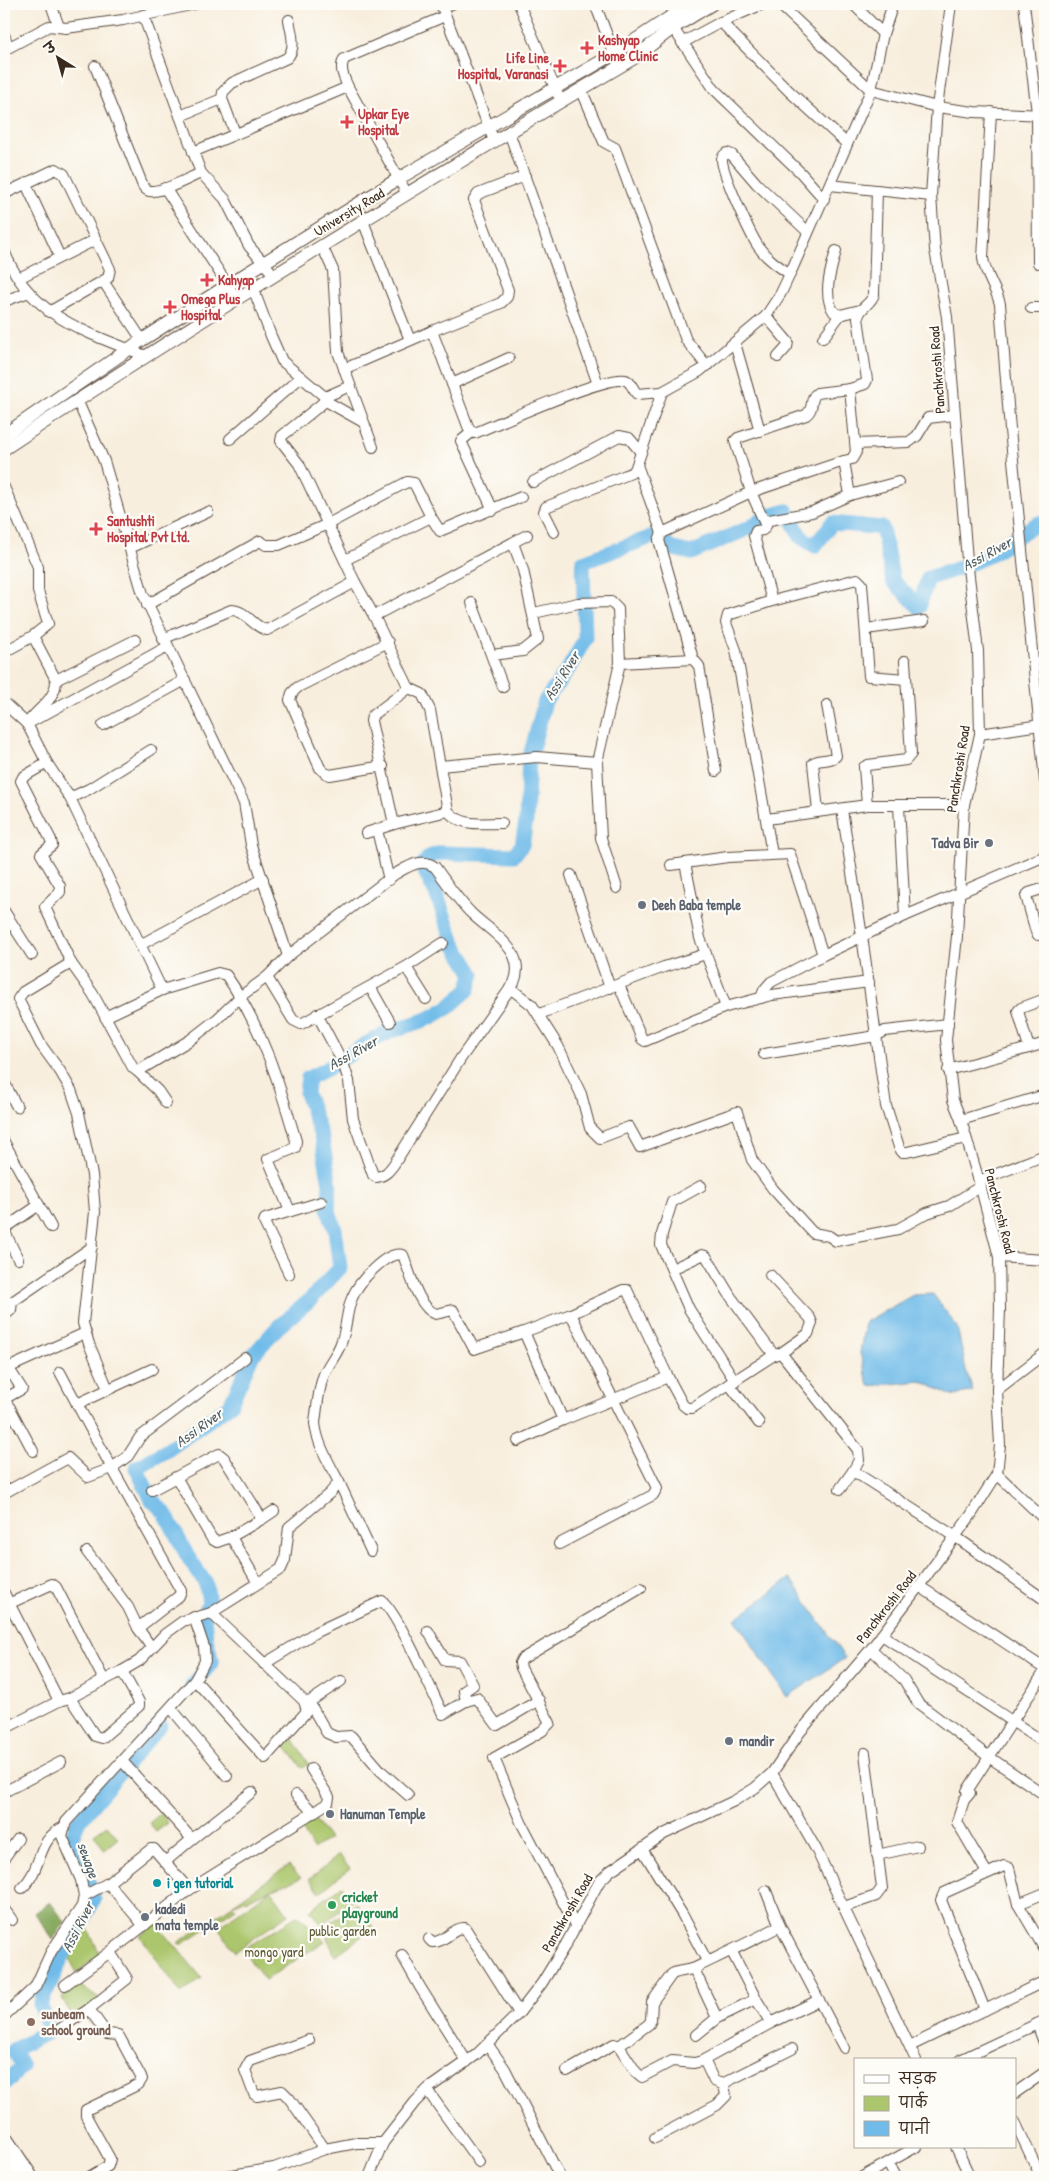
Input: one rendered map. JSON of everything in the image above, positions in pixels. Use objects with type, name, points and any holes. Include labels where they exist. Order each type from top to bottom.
[{"type":"main road","points":[[4,435],[142,340],[228,285],[398,179],[614,54],[689,4]]},
{"type":"main road","name":"University Road","points":[[4,449],[76,400],[236,298],[619,66],[673,28],[712,4]]},
{"type":"main road","points":[[4,2135],[32,2177]]},
{"type":"main road","points":[[4,2154],[7,2168],[19,2177]]},
{"type":"street","points":[[51,4],[59,27]]},
{"type":"street","points":[[4,35],[6,48],[49,26],[66,28],[143,16],[195,4]]},
{"type":"street","points":[[520,4],[560,101]]},
{"type":"street","points":[[595,4],[619,66]]},
{"type":"street","points":[[689,4],[693,17]]},
{"type":"street","points":[[682,43],[721,22],[763,4]]},
{"type":"street","points":[[779,4],[872,90],[937,107],[1041,114]]},
{"type":"street","points":[[853,4],[883,34]]},
{"type":"street","points":[[493,510],[461,441],[472,432],[475,433],[598,384],[625,379],[637,394],[662,392],[707,366],[766,316],[781,293],[790,274],[830,185],[846,143],[872,90],[883,34],[893,4]]},
{"type":"street","name":"Panchkroshi Road","points":[[369,2177],[384,2143],[406,2112],[427,2090],[488,2045],[519,2013],[542,1983],[576,1927],[599,1882],[610,1871],[664,1834],[734,1801],[755,1788],[772,1773],[800,1732],[871,1649],[956,1537],[997,1474],[1000,1445],[997,1390],[1000,1309],[999,1257],[962,1120],[953,1100],[946,1040],[957,936],[964,805],[980,734],[978,651],[967,560],[954,416],[948,317],[935,250],[931,196],[937,107],[951,4]]},
{"type":"street","points":[[1024,4],[1041,114],[1038,263]]},
{"type":"street","points":[[407,194],[348,87],[341,69],[344,59],[445,8],[494,141]]},
{"type":"street","points":[[143,16],[202,173],[225,199],[249,246],[274,275]]},
{"type":"street","points":[[235,133],[222,99],[223,92],[232,83],[291,54],[293,50],[289,20]]},
{"type":"street","points":[[721,22],[782,85],[846,143]]},
{"type":"street","points":[[673,28],[714,90],[787,160],[824,199]]},
{"type":"street","points":[[95,66],[146,190],[152,191],[165,188],[202,173]]},
{"type":"street","points":[[194,152],[235,133],[348,87]]},
{"type":"street","points":[[581,89],[604,142],[615,148],[686,340],[707,366]]},
{"type":"street","points":[[180,116],[222,99]]},
{"type":"street","points":[[991,112],[983,258],[987,274],[998,294],[1000,304],[1038,721],[1043,726],[1045,781]]},
{"type":"street","points":[[509,132],[598,384]]},
{"type":"street","points":[[790,274],[769,260],[753,238],[730,185],[722,161],[723,156],[727,153],[732,155],[757,184],[808,232]]},
{"type":"street","points":[[4,194],[56,169],[60,171],[73,192],[110,269],[108,278],[49,312]]},
{"type":"street","points":[[344,369],[502,303],[507,297],[508,290],[474,200],[478,194],[525,176]]},
{"type":"street","points":[[26,184],[60,257]]},
{"type":"street","points":[[830,185],[931,196]]},
{"type":"street","points":[[165,188],[236,298]]},
{"type":"street","points":[[823,338],[840,315],[860,310],[870,303],[874,294],[877,190]]},
{"type":"street","points":[[363,221],[410,340]]},
{"type":"street","points":[[19,278],[96,240]]},
{"type":"street","points":[[322,246],[333,270],[338,352],[373,447]]},
{"type":"street","points":[[4,250],[10,266],[30,292],[49,312],[78,330],[146,356]]},
{"type":"street","points":[[836,251],[830,272],[829,296],[832,309],[840,315]]},
{"type":"street","points":[[103,281],[142,340]]},
{"type":"street","points":[[253,288],[270,336],[282,361],[325,399],[363,422]]},
{"type":"street","points":[[4,301],[30,292]]},
{"type":"street","points":[[1030,308],[1045,308]]},
{"type":"street","points":[[772,601],[754,536],[756,532],[764,528],[763,519],[751,492],[735,443],[738,438],[806,415],[813,408],[813,398],[817,393],[862,386],[867,380],[858,318],[860,310]]},
{"type":"street","points":[[766,316],[788,342],[787,347],[778,357]]},
{"type":"street","points":[[432,331],[469,429],[472,432]]},
{"type":"street","points":[[735,343],[760,431]]},
{"type":"street","points":[[452,384],[509,358]]},
{"type":"street","points":[[230,439],[302,377]]},
{"type":"street","points":[[350,386],[325,399],[282,436],[280,440],[299,464],[354,582],[388,642],[410,688],[418,691],[426,698],[448,811],[460,822],[502,823]]},
{"type":"street","points":[[661,535],[751,492],[854,456],[856,444],[850,389]]},
{"type":"street","points":[[554,532],[544,512],[546,507],[631,474],[637,465],[662,392]]},
{"type":"street","points":[[76,400],[104,461],[147,605],[244,803],[251,845],[288,956]]},
{"type":"street","points":[[856,444],[909,442],[917,436],[928,418],[954,416]]},
{"type":"street","points":[[533,482],[619,436],[629,438],[640,452]]},
{"type":"street","points":[[844,461],[850,495]]},
{"type":"street","points":[[637,465],[661,535],[693,659],[699,666],[716,771]]},
{"type":"street","points":[[147,605],[260,541],[266,545],[279,545],[328,524],[410,481],[414,483],[431,517],[439,530],[442,531],[521,497]]},
{"type":"street","points":[[763,519],[812,512],[850,495],[898,482]]},
{"type":"street","points":[[4,487],[39,572],[38,591],[48,624],[33,636],[4,652]]},
{"type":"street","points":[[130,548],[208,512]]},
{"type":"street","points":[[345,560],[431,517]]},
{"type":"street","points":[[374,616],[528,535]]},
{"type":"street","points":[[492,655],[523,651],[536,642],[539,635],[523,570],[513,543]]},
{"type":"street","points":[[772,854],[736,650],[726,620],[728,615],[772,601],[857,579],[862,584],[869,676],[906,679]]},
{"type":"street","points":[[27,724],[165,643],[231,610],[242,612],[256,626],[268,630],[354,582]]},
{"type":"street","points":[[534,613],[591,602],[611,602],[618,609],[620,662],[597,762],[601,838],[617,888]]},
{"type":"street","points":[[472,603],[503,687]]},
{"type":"street","points":[[866,629],[924,621]]},
{"type":"street","points":[[33,636],[56,680]]},
{"type":"street","points":[[27,724],[32,716],[49,701],[56,680],[135,640]]},
{"type":"street","points":[[383,766],[330,775],[325,773],[320,768],[290,700],[292,693],[298,687],[388,642]]},
{"type":"street","points":[[620,662],[693,659]]},
{"type":"street","points":[[867,805],[864,767],[906,760],[911,754],[905,661]]},
{"type":"street","points":[[103,726],[184,680]]},
{"type":"street","points":[[394,824],[383,766],[371,721],[372,716],[410,688]]},
{"type":"street","points":[[4,702],[5,706],[27,724],[47,762],[70,798],[162,990]]},
{"type":"street","points":[[818,811],[814,763],[816,761],[833,759],[836,756],[827,705]]},
{"type":"street","points":[[980,734],[1043,726]]},
{"type":"street","points":[[70,798],[89,789],[151,750]]},
{"type":"street","points":[[440,766],[531,757],[597,762]]},
{"type":"street","points":[[47,762],[21,781],[52,844],[41,854],[60,886],[60,892],[45,907],[71,963],[93,994],[133,1068],[158,1091],[166,1103]]},
{"type":"street","points":[[767,819],[867,805],[964,805]]},
{"type":"street","points":[[899,806],[905,916]]},
{"type":"street","points":[[842,810],[886,1106],[902,1152],[966,1138]]},
{"type":"street","points":[[366,833],[448,811]]},
{"type":"street","points":[[377,830],[389,880]]},
{"type":"street","points":[[671,865],[772,854],[786,853],[792,856],[823,955]]},
{"type":"street","points":[[761,998],[766,986],[771,982],[823,955],[905,916],[1045,856]]},
{"type":"street","points":[[137,1070],[146,1067],[190,1040],[217,1019],[241,996],[267,977],[288,956],[389,880],[412,865],[425,862],[435,867],[470,912],[500,935],[506,943],[516,965],[517,972],[510,988],[461,1058],[394,1164],[386,1174],[380,1177],[373,1175],[353,1119],[349,1081],[341,1059],[317,1014]]},
{"type":"street","points":[[685,863],[700,938],[726,1007]]},
{"type":"street","points":[[570,875],[615,987],[642,1039],[646,1041],[726,1007],[761,998],[869,982]]},
{"type":"street","points":[[140,945],[262,879]]},
{"type":"street","points":[[1045,888],[1029,893],[1026,896],[1036,932],[1038,935],[1045,934]]},
{"type":"street","points":[[4,911],[32,955]]},
{"type":"street","points":[[267,977],[293,1020],[301,1024],[406,967],[444,943]]},
{"type":"street","points":[[542,1013],[706,954]]},
{"type":"street","points":[[71,963],[23,992],[18,999],[18,1005],[41,1046],[60,1071],[71,1090],[79,1113],[92,1175],[95,1212],[83,1323],[85,1333],[108,1389]]},
{"type":"street","points":[[406,967],[426,999]]},
{"type":"street","points":[[105,1017],[162,990],[221,973],[226,975],[241,996],[268,1050],[296,1141],[295,1148],[268,1159],[290,1211]]},
{"type":"street","points":[[370,987],[390,1022]]},
{"type":"street","points":[[510,988],[532,1005],[558,1046],[581,1094],[590,1128],[600,1138],[629,1127],[640,1147],[737,1112],[752,1160],[773,1189],[813,1234],[829,1236],[836,1241],[898,1229],[927,1213],[949,1206],[980,1183],[1045,1156]]},
{"type":"street","points":[[1030,1048],[1018,1011],[1021,1008],[1045,999]]},
{"type":"street","points":[[764,1054],[876,1036],[885,1032],[948,1024]]},
{"type":"street","points":[[948,1070],[1045,1043]]},
{"type":"street","points":[[4,1082],[17,1107]]},
{"type":"street","points":[[962,1120],[1045,1095]]},
{"type":"street","points":[[4,1142],[51,1226]]},
{"type":"street","points":[[701,1186],[672,1202],[662,1234],[661,1245],[688,1309],[759,1423]]},
{"type":"street","points":[[289,1274],[264,1224],[266,1219],[290,1211],[302,1210],[321,1202]]},
{"type":"street","points":[[18,1258],[4,1229],[39,1206]]},
{"type":"street","points":[[4,1316],[11,1310],[12,1302],[92,1247]]},
{"type":"street","points":[[372,1551],[320,1444],[316,1430],[322,1384],[326,1370],[340,1345],[352,1298],[376,1267],[396,1254],[403,1255],[422,1302],[427,1309],[436,1314],[453,1310],[474,1349],[571,1314],[626,1290],[668,1377],[687,1408],[692,1408],[808,1334],[812,1323],[810,1318],[770,1275]]},
{"type":"street","points":[[672,1269],[702,1255],[706,1256],[731,1297],[858,1450],[859,1460],[840,1489]]},
{"type":"street","points":[[999,1257],[1045,1260]]},
{"type":"street","points":[[559,1544],[653,1495],[656,1490],[656,1486],[571,1314]]},
{"type":"street","points":[[524,1332],[563,1420]]},
{"type":"street","points":[[33,1452],[7,1410],[4,1399],[22,1389],[6,1365],[85,1333]]},
{"type":"street","points":[[997,1390],[1045,1353]]},
{"type":"street","points":[[4,1493],[68,1458],[88,1477],[112,1468],[128,1456],[140,1437],[245,1358]]},
{"type":"street","points":[[76,1404],[152,1369]]},
{"type":"street","points":[[60,1372],[181,1591],[179,1596],[138,1628]]},
{"type":"street","points":[[518,1441],[563,1420],[668,1377]]},
{"type":"street","points":[[152,1490],[216,1455],[222,1455],[262,1519]]},
{"type":"street","points":[[852,1471],[956,1537],[1045,1600]]},
{"type":"street","points":[[997,1474],[1044,1515]]},
{"type":"street","points":[[176,1477],[214,1542],[231,1537],[274,1511]]},
{"type":"street","points":[[4,1729],[122,1671],[138,1661],[177,1625],[203,1615],[283,1566],[287,1530],[292,1523],[330,1493],[338,1482]]},
{"type":"street","points":[[231,1537],[258,1583]]},
{"type":"street","points":[[88,1552],[128,1607],[138,1628],[151,1647]]},
{"type":"street","points":[[6,1605],[52,1584],[56,1587],[104,1680]]},
{"type":"street","points":[[919,1586],[1045,1670],[968,1792],[957,1822],[987,1873]]},
{"type":"street","points":[[576,1927],[521,1822],[494,1758],[549,1725],[550,1721],[521,1668],[520,1663],[522,1659],[641,1588]]},
{"type":"street","points":[[4,1593],[6,1605],[59,1701]]},
{"type":"street","points":[[264,1664],[316,1632],[382,1601],[393,1615],[409,1644],[443,1714],[466,1701],[477,1698],[497,1725],[539,1700]]},
{"type":"street","points":[[203,1615],[264,1664],[308,1703],[328,1733],[336,1737],[351,1736],[381,1770],[408,1795]]},
{"type":"street","points":[[4,2016],[35,1987],[51,1952],[82,1906],[84,1896],[82,1880],[62,1836],[64,1828],[70,1817],[125,1764],[197,1681],[205,1661],[203,1615]]},
{"type":"street","points":[[428,1631],[445,1660],[460,1662],[473,1685],[464,1691],[466,1701]]},
{"type":"street","points":[[882,1635],[1045,1743]]},
{"type":"street","points":[[871,1649],[904,1680],[918,1703],[989,1757],[1045,1795]]},
{"type":"street","points":[[70,1698],[95,1736],[102,1738],[139,1706],[139,1702],[122,1671]]},
{"type":"street","points":[[197,1681],[265,1758],[306,1714],[308,1703],[341,1681]]},
{"type":"street","points":[[172,1709],[226,1776]]},
{"type":"street","points":[[844,1907],[876,1896],[882,1888],[865,1753]]},
{"type":"street","points":[[4,1792],[61,1762]]},
{"type":"street","points":[[125,1764],[192,1840]]},
{"type":"street","points":[[65,1985],[189,1890],[314,1813],[330,1800],[311,1769]]},
{"type":"street","points":[[772,1773],[816,1849],[915,2058]]},
{"type":"street","points":[[166,1862],[252,1792]]},
{"type":"street","points":[[296,1795],[314,1813]]},
{"type":"street","points":[[22,1888],[32,1877],[50,1835],[64,1828]]},
{"type":"street","points":[[4,1858],[18,1839]]},
{"type":"street","points":[[877,1855],[918,1846]]},
{"type":"street","points":[[84,1896],[108,1883],[148,1850],[154,1849],[189,1890]]},
{"type":"street","points":[[642,1849],[682,1914],[707,1960]]},
{"type":"street","points":[[986,2010],[941,1900],[944,1893],[1004,1866],[1009,1868],[1018,1904],[1045,1950]]},
{"type":"street","points":[[108,1883],[144,1926]]},
{"type":"street","points":[[766,1891],[780,1926],[844,2048]]},
{"type":"street","points":[[1018,1904],[1045,1893]]},
{"type":"street","points":[[4,1909],[12,1920]]},
{"type":"street","points":[[567,2071],[611,2045],[619,2046],[649,2024],[652,2002],[670,1976],[679,1971],[694,1969],[707,1960],[732,1952],[780,1926]]},
{"type":"street","points":[[429,1939],[432,1942],[438,1942],[460,1928],[465,1928],[519,2013]]},
{"type":"street","points":[[60,2029],[127,1979],[110,1952]]},
{"type":"street","points":[[732,1952],[756,1999],[771,2023]]},
{"type":"street","points":[[402,1955],[467,2062]]},
{"type":"street","points":[[694,1969],[717,2018]]},
{"type":"street","points":[[910,2046],[1045,1981]]},
{"type":"street","points":[[696,2035],[717,2018],[756,1999]]},
{"type":"street","points":[[619,2046],[636,2072],[642,2077],[672,2061],[694,2063],[704,2060],[771,2023],[819,2000]]},
{"type":"street","points":[[89,2009],[107,2034],[118,2035],[142,2079],[140,2084],[86,2110],[86,2116],[110,2159],[108,2166],[89,2177]]},
{"type":"street","points":[[964,2058],[1041,2022],[1045,2045]]},
{"type":"street","points":[[309,2040],[250,2061],[245,2070],[254,2094],[257,2096],[282,2091],[290,2098],[325,2148]]},
{"type":"street","points":[[488,2045],[505,2069],[560,2177]]},
{"type":"street","points":[[704,2060],[714,2081],[724,2084],[792,2049]]},
{"type":"street","points":[[1016,2092],[1045,2072]]},
{"type":"street","points":[[655,2138],[717,2105],[726,2096],[724,2084]]},
{"type":"street","points":[[427,2090],[479,2162]]},
{"type":"street","points":[[1016,2124],[1040,2175]]},
{"type":"street","points":[[219,2177],[274,2168],[325,2148],[356,2143],[384,2143]]},
{"type":"street","points":[[862,2177],[914,2148]]},
{"type":"street","points":[[956,2148],[970,2177]]},
{"type":"street","points":[[888,2163],[896,2177]]},
{"type":"green space","points":[[291,1735],[309,1764],[303,1768],[283,1744]]},
{"type":"green space","points":[[161,1813],[168,1823],[156,1832],[149,1823]]},
{"type":"green space","points":[[313,1817],[329,1839],[313,1849],[300,1825]]},
{"type":"green space","points":[[107,1825],[118,1838],[104,1850],[94,1834]]},
{"type":"green space","points":[[339,1855],[350,1868],[320,1892],[309,1879]]},
{"type":"green space","points":[[289,1865],[301,1878],[232,1905]]},
{"type":"green space","name":"cricket playground","points":[[342,1886],[353,1900],[322,1925],[310,1910]]},
{"type":"green space","points":[[271,1890],[288,1914],[235,1952],[218,1927]]},
{"type":"green space","points":[[50,1902],[65,1922],[53,1940],[35,1913]]},
{"type":"green space","name":"public garden","points":[[357,1903],[374,1927],[335,1956],[323,1928]]},
{"type":"green space","points":[[231,1906],[236,1908],[181,1945],[178,1943]]},
{"type":"green space","name":"mongo yard","points":[[298,1915],[325,1941],[265,1980],[242,1950]]},
{"type":"green space","points":[[85,1923],[100,1954],[77,1973],[68,1956]]},
{"type":"green space","points":[[156,1923],[202,1978],[181,1993],[140,1936]]},
{"type":"green space","points":[[78,1984],[99,1999],[73,2018],[62,1998]]},
{"type":"water","points":[[933,1294],[957,1327],[966,1370],[973,1391],[952,1396],[921,1381],[869,1386],[860,1353],[865,1322],[913,1295]]},
{"type":"water","points":[[790,1578],[845,1658],[787,1697],[735,1619]]},
{"type":"waterway","name":"Assi River","points":[[192,1686],[212,1662],[206,1639],[204,1616],[209,1602],[206,1584],[188,1557],[165,1513],[152,1500],[136,1468],[166,1451],[230,1405],[252,1356],[278,1327],[310,1300],[340,1268],[335,1229],[328,1208],[330,1185],[322,1139],[306,1093],[308,1078],[327,1069],[364,1045],[389,1032],[430,1018],[449,1007],[468,990],[473,974],[454,943],[437,896],[422,866],[429,857],[440,853],[514,855],[522,845],[526,821],[529,760],[545,701],[569,668],[585,639],[583,562],[660,534],[669,548],[691,553],[749,528],[766,517],[787,511],[801,537],[815,546],[832,523],[882,528],[893,581],[919,607],[928,578],[982,558],[1033,526],[1045,521]]},
{"type":"waterway","name":"Assi River","points":[[4,2085],[22,2067],[13,2050],[50,2031],[40,2005],[68,1945],[94,1900],[86,1875],[70,1843],[78,1822],[160,1725]]},
{"type":"waterway","name":"sewage","points":[[35,1996],[73,1928]]},
{"type":"place","name":"Kashyap Home Clinic","points":[[587,48]]},
{"type":"place","name":"Life Line Hospital, Varanasi","points":[[560,66]]},
{"type":"place","name":"Upkar Eye Hospital","points":[[347,122]]},
{"type":"place","name":"Kahyap","points":[[207,280]]},
{"type":"place","name":"Omega Plus Hospital","points":[[170,307]]},
{"type":"place","name":"Santushti Hospital Pvt Ltd.","points":[[96,529]]},
{"type":"place","name":"Tadva Bir","points":[[989,843]]},
{"type":"place","name":"Deeh Baba temple","points":[[642,905]]},
{"type":"place","name":"mandir","points":[[729,1741]]},
{"type":"place","name":"Hanuman Temple","points":[[330,1814]]},
{"type":"place","name":"i gen tutorial","points":[[157,1883]]},
{"type":"place","name":"cricket playground","points":[[332,1905]]},
{"type":"place","name":"kadedi mata temple","points":[[145,1917]]},
{"type":"place","name":"sunbeam school ground","points":[[31,2022]]}]
